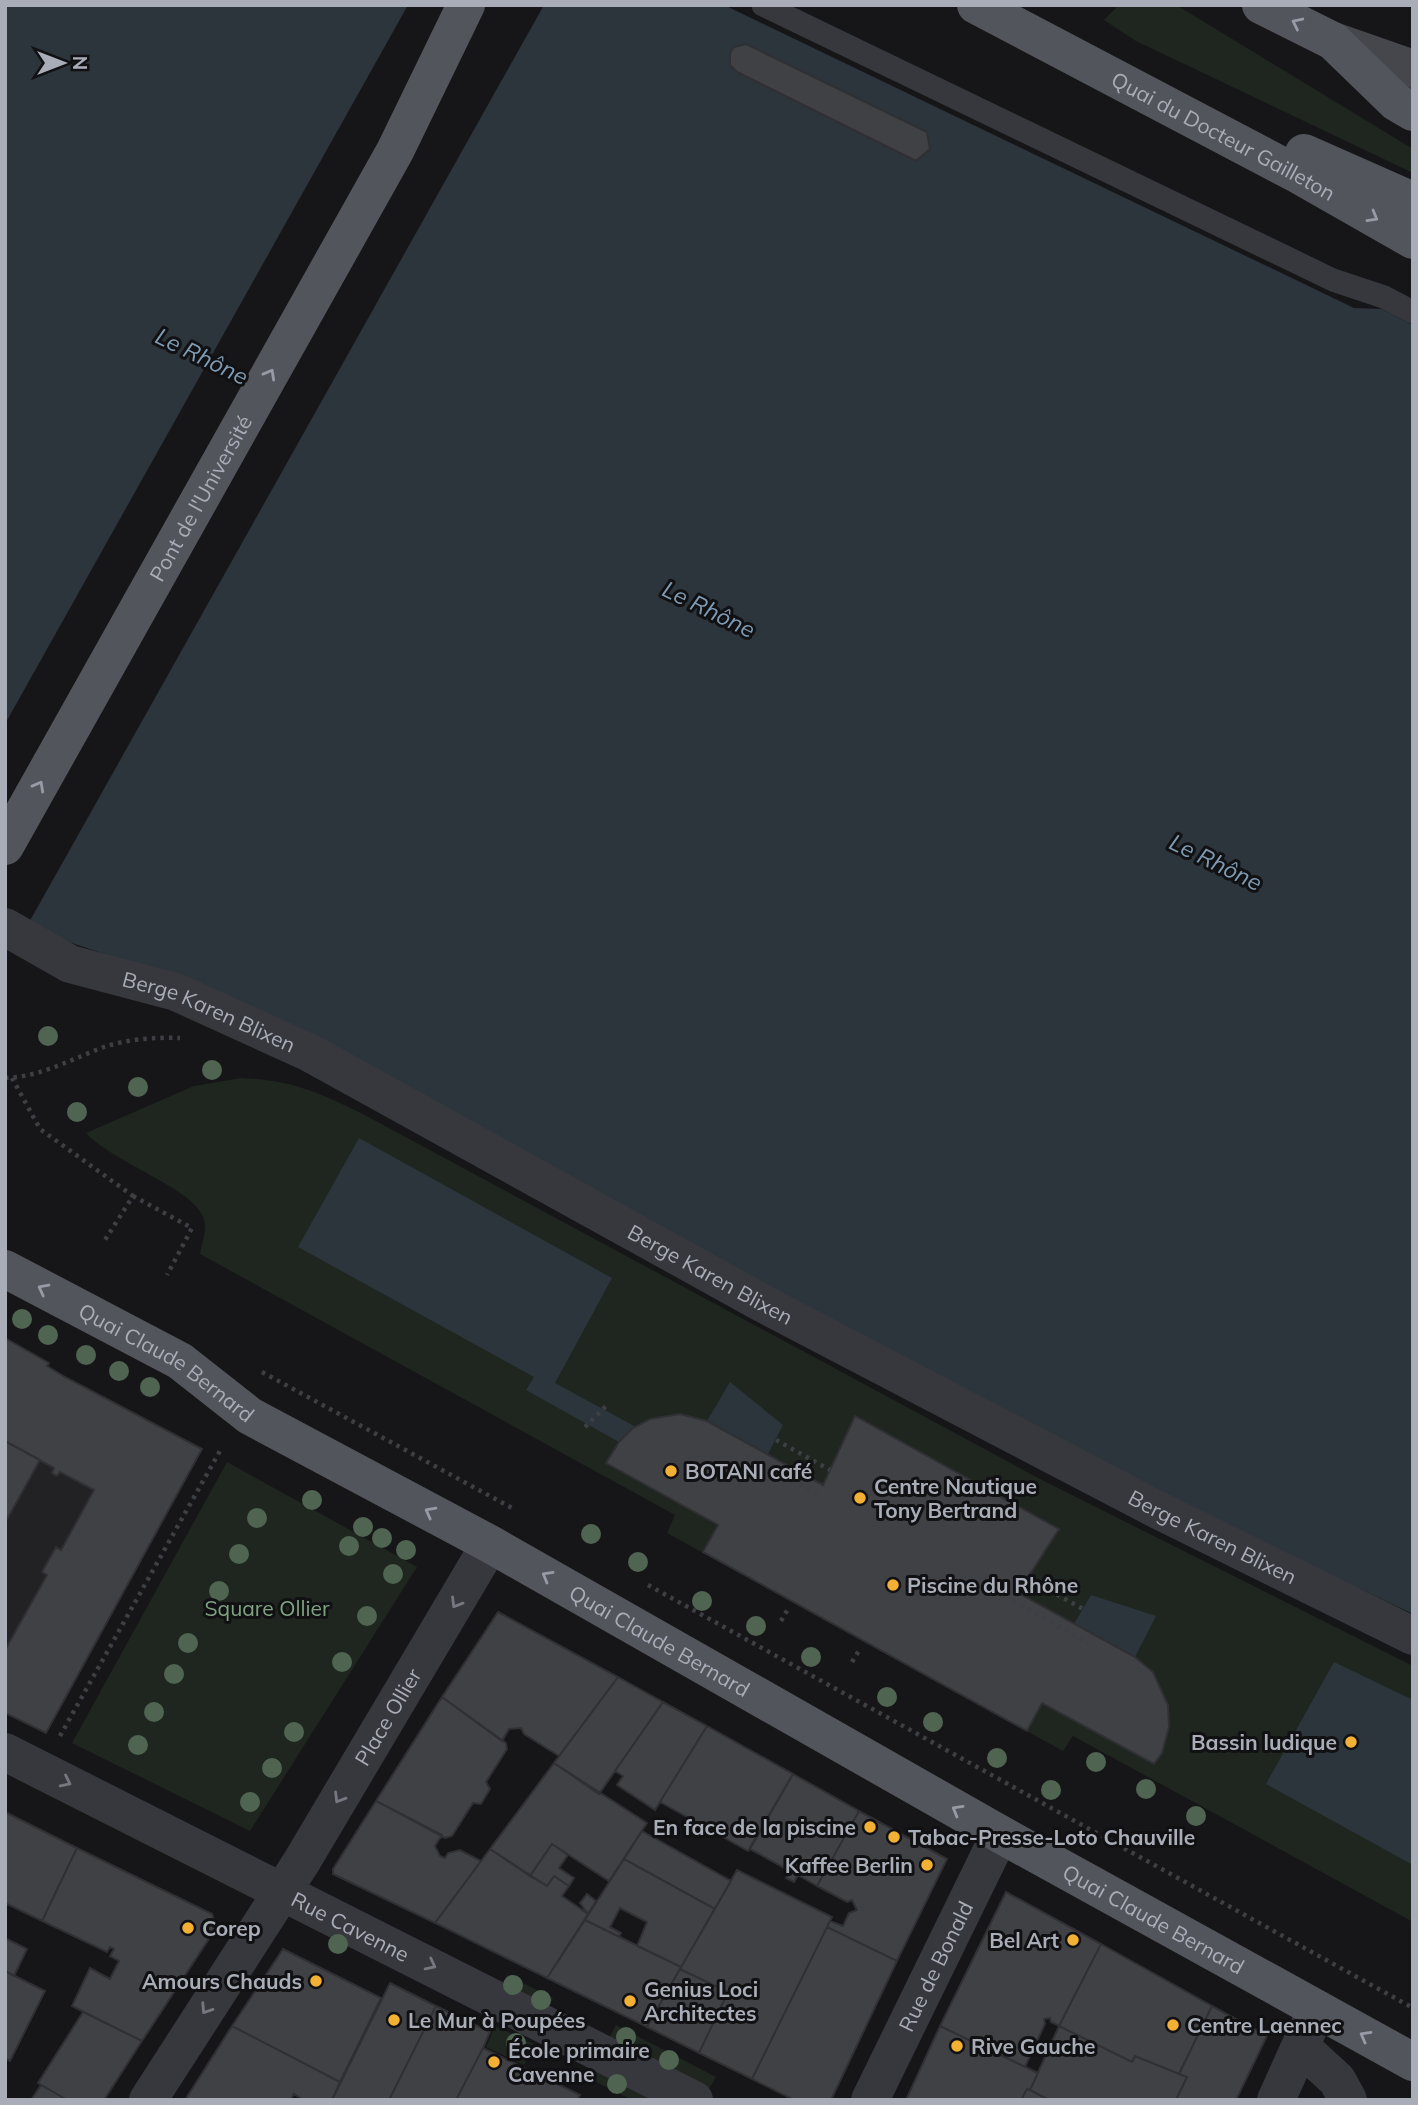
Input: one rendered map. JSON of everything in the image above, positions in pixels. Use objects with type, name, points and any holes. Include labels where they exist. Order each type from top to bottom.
[{"type":"main road","name":"Pont de l'Université","points":[[5,846],[395,151],[466,5]]},
{"type":"main road","name":"Pont de l'Université","points":[[395,151],[492,5]]},
{"type":"main road","name":"Quai du Docteur Gailleton","points":[[975,5],[1299,175],[1413,240]]},
{"type":"main road","points":[[1261,5],[1333,41],[1413,69]]},
{"type":"main road","name":"Quai du Docteur Gailleton","points":[[1032,35],[1413,201]]},
{"type":"main road","points":[[1333,41],[1396,102],[1413,112]]},
{"type":"main road","name":"Quai Claude Bernard","points":[[5,1269],[180,1361],[250,1416],[490,1544],[1000,1834],[1413,2062]]},
{"type":"street","name":"Berge Karen Blixen","points":[[5,927],[70,964],[114,978],[176,992],[233,1015],[310,1053],[764,1304],[1144,1503],[1413,1636]]},
{"type":"street","name":"Place Ollier","points":[[148,2100],[283,1889],[490,1544]]},
{"type":"street","name":"Rue Cavenne","points":[[5,1752],[283,1889],[694,2100]]},
{"type":"street","name":"Rue de Bonald","points":[[870,2100],[1000,1834]]},
{"type":"street","points":[[1276,2100],[1317,2009]]},
{"type":"street","points":[[1301,2047],[1337,2080],[1348,2100]]},
{"type":"lane","points":[[763,5],[1333,280],[1384,298],[1413,312]]},
{"type":"path","points":[[5,1078],[40,1073],[108,1046],[162,1037],[184,1038]]},
{"type":"path","points":[[12,1077],[40,1129],[132,1196],[192,1228],[167,1275]]},
{"type":"path","points":[[105,1240],[132,1196]]},
{"type":"path","points":[[260,1371],[522,1514]]},
{"type":"path","points":[[585,1427],[607,1405]]},
{"type":"path","points":[[776,1440],[830,1470]]},
{"type":"path","points":[[56,1743],[221,1448]]},
{"type":"path","points":[[747,1456],[819,1495]]},
{"type":"path","points":[[1027,1578],[1083,1609]]},
{"type":"path","points":[[646,1584],[1413,2008]]},
{"type":"path","points":[[1013,1601],[1088,1643]]},
{"type":"path","points":[[781,1621],[788,1609]]},
{"type":"path","points":[[852,1662],[860,1649]]},
{"type":"shaded area","points":[[5,1338],[49,1363],[47,1366],[65,1377],[202,1449],[46,1733],[5,1713]]},
{"type":"green space","points":[[1119,5],[1178,6],[1413,149],[1413,173],[1136,41],[1104,20]]},
{"type":"green space","name":"Centre Nautique Tony Bertrand","points":[[241,1078],[275,1081],[304,1088],[361,1113],[1042,1480],[1413,1666],[1413,1922],[1073,1736],[1063,1751],[667,1533],[675,1515],[200,1254],[205,1226],[196,1207],[185,1196],[98,1144],[86,1133],[194,1086]]},
{"type":"green space","name":"Square Ollier","points":[[227,1462],[417,1567],[250,1831],[72,1743]]},
{"type":"green space","points":[[507,1975],[553,1998],[547,2011],[502,1987]]},
{"type":"green space","points":[[616,2025],[716,2077],[709,2089],[609,2038]]},
{"type":"green space","points":[[495,2026],[534,2044],[524,2065],[486,2047]]},
{"type":"green space","points":[[597,2067],[663,2100],[632,2100],[590,2079]]},
{"type":"water","name":"Le Rhône","points":[[5,5],[724,5],[1354,308],[1382,309],[1413,325],[1413,1614],[1236,1530],[182,980],[60,939],[5,910]]},
{"type":"water","points":[[359,1138],[612,1278],[555,1383],[636,1427],[619,1442],[526,1390],[534,1377],[298,1247]]},
{"type":"water","points":[[730,1382],[783,1425],[768,1454],[707,1421]]},
{"type":"water","points":[[1091,1595],[1156,1616],[1135,1657],[1074,1624]]},
{"type":"water","name":"Bassin ludique","points":[[1334,1662],[1413,1700],[1413,1865],[1266,1784]]},
{"type":"pier","points":[[408,5],[544,5],[27,926],[5,914],[5,724]]},
{"type":"building","points":[[746,44],[927,132],[930,149],[916,161],[737,72],[730,65],[730,53],[734,47]]},
{"type":"building","points":[[5,1338],[49,1363],[47,1366],[65,1377],[202,1449],[46,1733],[5,1713],[5,1650],[47,1575],[42,1572],[56,1547],[61,1550],[94,1490],[60,1472],[57,1476],[52,1473],[54,1468],[5,1441]]},
{"type":"building","name":"Piscine du Rhône","points":[[680,1414],[707,1421],[823,1485],[855,1416],[1059,1529],[1018,1593],[1135,1657],[1153,1672],[1168,1705],[1169,1727],[1162,1753],[1154,1764],[1042,1703],[1027,1731],[703,1552],[718,1525],[606,1463],[619,1442],[633,1428],[650,1419]]},
{"type":"building","points":[[5,1441],[40,1460],[5,1523]]},
{"type":"building","points":[[498,1612],[618,1677],[559,1756],[524,1734],[521,1728],[509,1729],[502,1741],[442,1697]]},
{"type":"building","points":[[618,1677],[663,1702],[599,1794],[554,1763]]},
{"type":"building","points":[[442,1697],[506,1743],[507,1749],[486,1782],[490,1789],[481,1804],[473,1803],[452,1836],[445,1838],[376,1801]]},
{"type":"building","points":[[663,1702],[707,1726],[655,1810],[617,1785],[623,1776],[615,1771]]},
{"type":"building","points":[[707,1726],[793,1774],[748,1851],[660,1802]]},
{"type":"building","points":[[554,1763],[647,1823],[609,1881],[552,1844],[530,1876],[490,1849]]},
{"type":"building","points":[[793,1774],[859,1811],[817,1886],[798,1875],[794,1882],[786,1878],[790,1871],[750,1849]]},
{"type":"building","points":[[376,1801],[442,1835],[435,1846],[440,1856],[445,1858],[448,1853],[460,1850],[481,1861],[435,1923],[333,1874],[333,1869]]},
{"type":"building","points":[[859,1811],[947,1859],[897,1961],[827,1927],[830,1921],[843,1926],[849,1913],[857,1910],[852,1900],[847,1902],[817,1886]]},
{"type":"building","points":[[5,1812],[77,1848],[42,1921],[5,1903]]},
{"type":"building","points":[[642,1831],[731,1881],[715,1909],[624,1859]]},
{"type":"building","points":[[552,1844],[568,1855],[559,1868],[574,1878],[569,1886],[554,1876],[547,1886],[530,1876]]},
{"type":"building","points":[[77,1848],[212,1914],[216,1928],[142,2041],[72,2006],[90,1968],[110,1979],[119,1961],[110,1956],[114,1949],[110,1947],[107,1952],[42,1921]]},
{"type":"building","points":[[490,1849],[547,1886],[554,1876],[569,1886],[562,1896],[588,1914],[547,1978],[435,1923]]},
{"type":"building","points":[[624,1859],[715,1909],[681,1967],[637,1946],[647,1922],[620,1908],[610,1927],[621,1933],[619,1937],[585,1920]]},
{"type":"building","points":[[737,1870],[832,1917],[752,2079],[699,2053],[728,1992],[680,1969]]},
{"type":"building","points":[[1006,1892],[1101,1944],[1059,2026],[1051,2022],[1050,2018],[1044,2019],[1045,2024],[1025,2067],[940,2026]]},
{"type":"building","points":[[587,1894],[596,1901],[588,1914],[580,1903]]},
{"type":"building","points":[[585,1920],[681,1967],[647,2027],[547,1978]]},
{"type":"building","points":[[827,1927],[897,1961],[831,2100],[794,2100],[752,2079]]},
{"type":"building","points":[[5,1938],[27,1949],[14,1976],[5,1971]]},
{"type":"building","points":[[1101,1944],[1212,2006],[1179,2074],[1135,2056],[1132,2062],[1059,2026]]},
{"type":"building","points":[[283,1949],[381,1998],[340,2082],[232,2026]]},
{"type":"building","points":[[680,1969],[728,1992],[699,2053],[647,2027]]},
{"type":"building","points":[[5,1971],[45,1991],[10,2061],[5,2058]]},
{"type":"building","points":[[390,1983],[436,2006],[389,2100],[332,2100]]},
{"type":"building","points":[[436,2006],[490,2032],[483,2048],[456,2100],[389,2100]]},
{"type":"building","points":[[1212,2006],[1267,2036],[1236,2100],[1176,2100],[1187,2077],[1179,2074]]},
{"type":"building","points":[[83,2012],[142,2041],[104,2100],[67,2100],[38,2083]]},
{"type":"building","points":[[232,2026],[340,2082],[332,2100],[303,2100],[294,2094],[290,2100],[185,2100]]},
{"type":"building","name":"Rive Gauche","points":[[940,2026],[1038,2073],[1030,2090],[1027,2089],[1021,2100],[906,2100]]},
{"type":"building","points":[[1059,2026],[1132,2062],[1135,2056],[1187,2077],[1176,2100],[1049,2100],[1030,2090]]},
{"type":"building","name":"École primaire Cavenne","points":[[483,2048],[580,2095],[577,2100],[456,2100]]},
{"type":"building","points":[[41,2085],[67,2100],[31,2100]]},
{"type":"building","points":[[1027,2089],[1030,2090],[1049,2100],[1021,2100]]},
{"type":"place","name":"BOTANI café","points":[[671,1471]]},
{"type":"place","name":"Centre Nautique Tony Bertrand","points":[[860,1498]]},
{"type":"place","name":"Piscine du Rhône","points":[[893,1585]]},
{"type":"place","name":"Bassin ludique","points":[[1351,1742]]},
{"type":"place","name":"En face de la piscine","points":[[870,1827]]},
{"type":"place","name":"Tabac-Presse-Loto Chauville","points":[[894,1837]]},
{"type":"place","name":"Kaffee Berlin","points":[[927,1865]]},
{"type":"place","name":"Corep","points":[[188,1928]]},
{"type":"place","name":"Bel Art","points":[[1073,1940]]},
{"type":"place","name":"Amours Chauds","points":[[316,1981]]},
{"type":"place","name":"Genius Loci Architectes","points":[[630,2001]]},
{"type":"place","name":"Le Mur à Poupées","points":[[394,2020]]},
{"type":"place","name":"Centre Laennec","points":[[1173,2025]]},
{"type":"place","name":"Rive Gauche","points":[[957,2046]]},
{"type":"place","name":"École primaire Cavenne","points":[[494,2062]]}]
